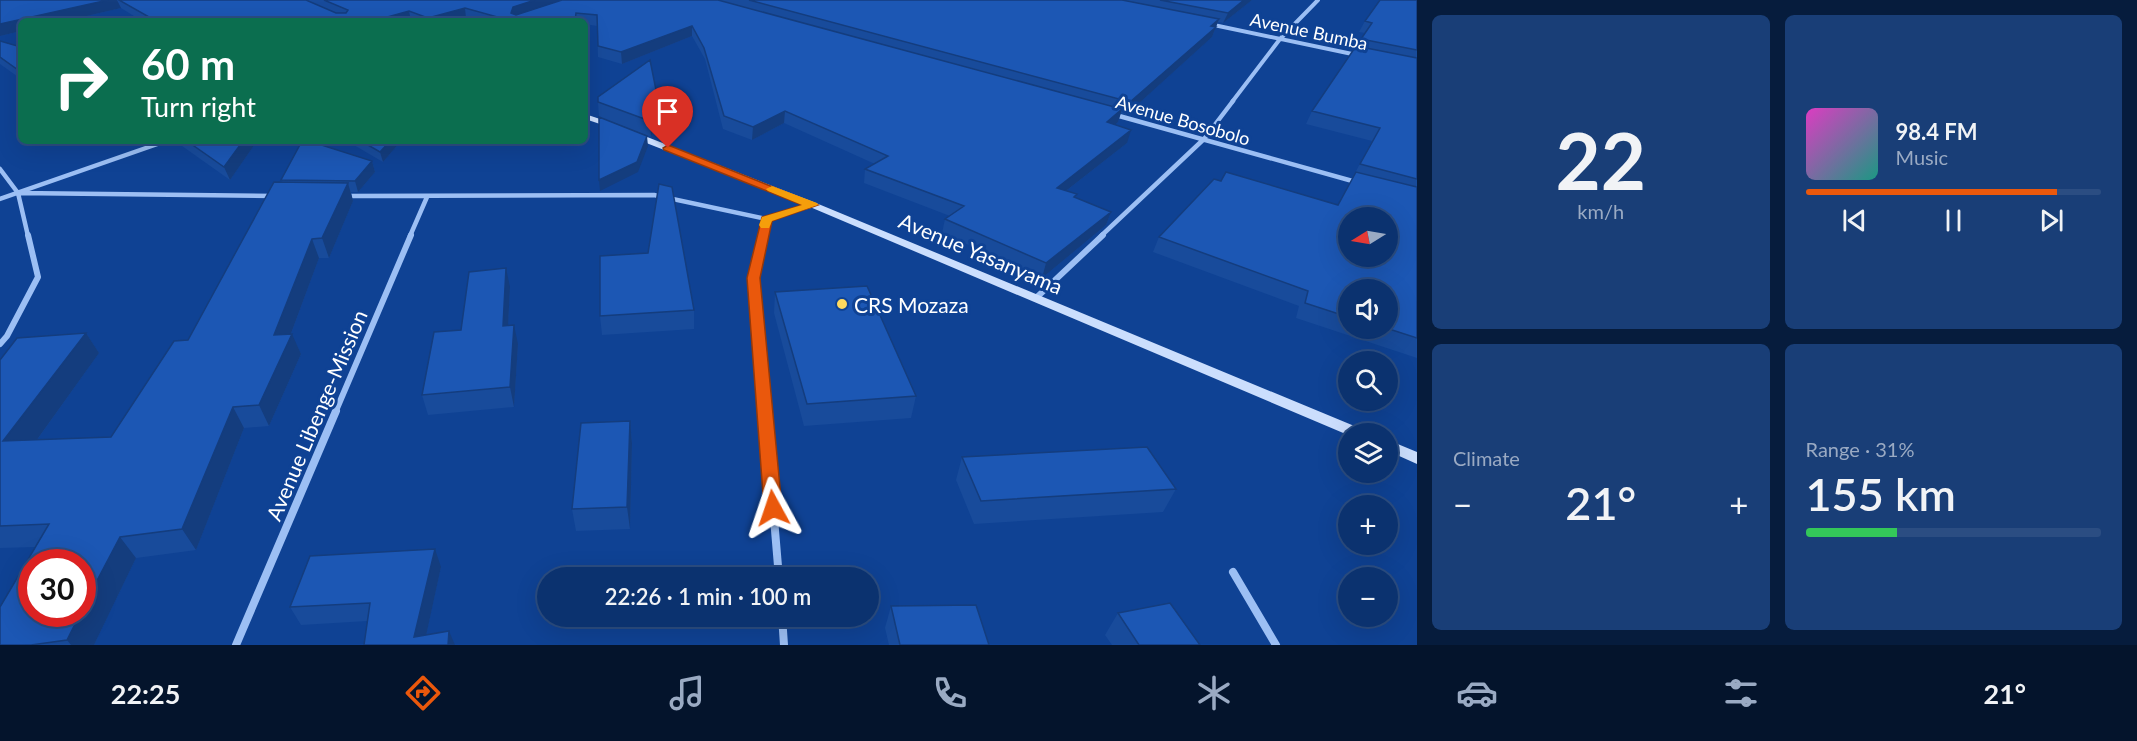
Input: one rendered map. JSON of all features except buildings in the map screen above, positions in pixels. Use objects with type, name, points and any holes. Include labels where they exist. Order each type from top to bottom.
[{"type":"street","points":[[1036,298],[1204,140],[1280,39],[1318,0]]},
{"type":"street","name":"Avenue Bumba","points":[[1202,23],[1360,56]]},
{"type":"street","name":"Avenue Bosobolo","points":[[1101,111],[1361,184]]},
{"type":"street","name":"Avenue Yasanyama","points":[[588,117],[813,205],[1338,425]]},
{"type":"street","points":[[0,199],[157,144]]},
{"type":"street","points":[[0,169],[18,193],[38,277],[7,336],[0,344]]},
{"type":"street","points":[[18,193],[287,196]]},
{"type":"street","points":[[333,196],[654,195],[766,219],[813,205]]},
{"type":"street","name":"Avenue Libenge-Mission","points":[[236,645],[427,197]]},
{"type":"street","points":[[766,219],[754,278],[778,567]]},
{"type":"street","points":[[1398,449],[1417,458]]},
{"type":"street","points":[[1233,572],[1276,645]]},
{"type":"street","points":[[783,627],[784,645]]},
{"type":"slow traffic","points":[[765,225],[766,219],[813,205],[772,189]]},
{"type":"place","name":"CRS Mozaza","points":[[842,304]]},
{"type":"route","points":[[668,148],[813,205],[766,219],[754,278],[773,508]]}]
